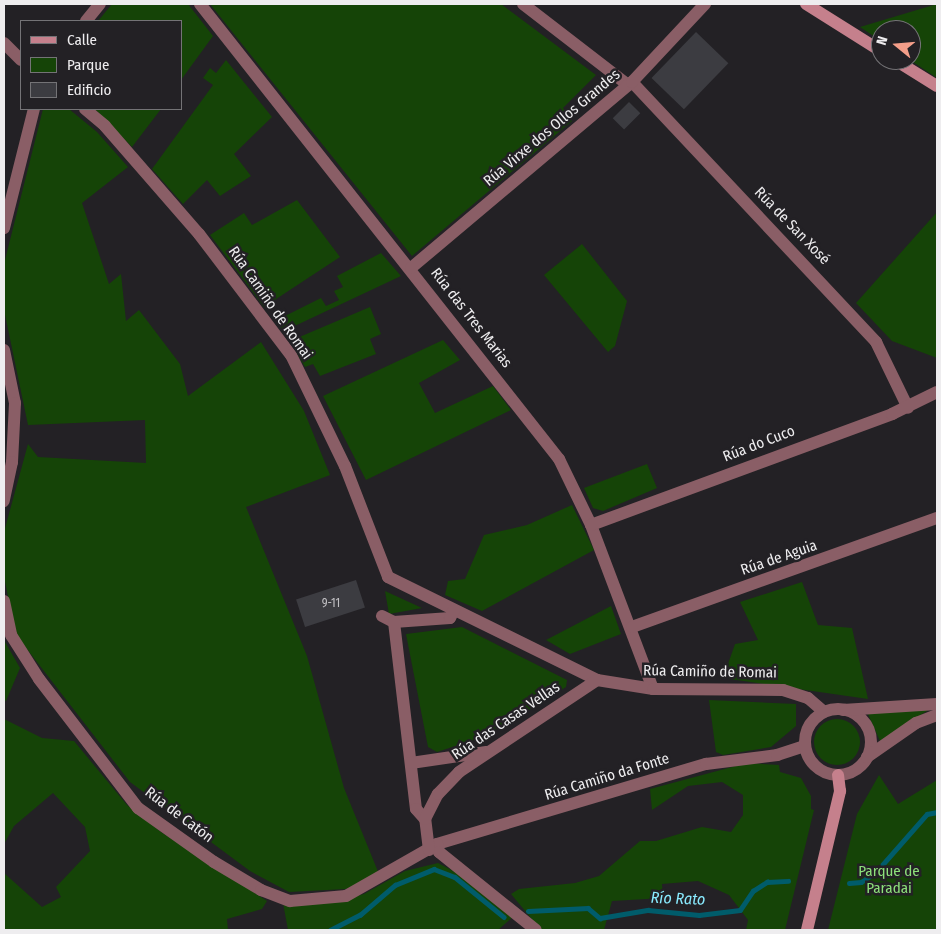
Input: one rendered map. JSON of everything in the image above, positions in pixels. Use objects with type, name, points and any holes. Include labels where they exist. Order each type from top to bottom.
[{"type":"street","points":[[87,20],[100,4]]},
{"type":"street","name":"Rúa das Tres Marias","points":[[200,4],[411,268],[559,459],[591,525],[632,627],[653,689]]},
{"type":"street","name":"Rúa de San Xosé","points":[[523,4],[630,83],[876,342],[908,408]]},
{"type":"street","name":"Rúa Virxe dos Ollos Grandes","points":[[411,268],[630,83],[705,4]]},
{"type":"street","points":[[806,4],[871,45]]},
{"type":"street","points":[[4,43],[20,59]]},
{"type":"street","points":[[912,70],[937,86]]},
{"type":"street","points":[[4,228],[34,110]]},
{"type":"street","name":"Rúa Camiño de Romai","points":[[86,110],[111,132],[214,252],[291,355],[344,466],[382,580],[454,610],[597,680],[653,689],[784,690],[808,698],[824,712]]},
{"type":"street","points":[[4,350],[15,403],[12,462],[4,501]]},
{"type":"street","name":"Rúa do Cuco","points":[[591,525],[908,408],[937,392]]},
{"type":"street","name":"Rúa de Aguia","points":[[632,627],[937,518]]},
{"type":"street","name":"Rúa de Catón","points":[[4,601],[11,635],[39,678],[138,808],[261,890],[290,901],[346,896],[429,850]]},
{"type":"street","points":[[382,616],[394,622],[450,618],[454,610]]},
{"type":"street","points":[[394,622],[416,809],[425,819],[429,850],[439,852],[536,930]]},
{"type":"street","name":"Rúa das Casas Vellas","points":[[425,819],[438,794],[453,777],[488,751],[597,680]]},
{"type":"street","points":[[937,704],[824,712],[809,726],[805,746],[814,764],[838,775],[853,771],[867,757],[916,723],[937,715]]},
{"type":"street","points":[[843,710],[853,713],[867,727],[870,747],[867,757]]},
{"type":"street","name":"Rúa Camiño da Fonte","points":[[429,850],[706,764],[777,755],[805,746]]},
{"type":"street","points":[[411,763],[488,751]]},
{"type":"street","points":[[808,930],[840,791],[838,775]]},
{"type":"green space","points":[[112,4],[188,4],[213,36],[182,79],[182,20],[99,20]]},
{"type":"green space","points":[[210,4],[501,4],[596,75],[563,108],[572,121],[412,256]]},
{"type":"green space","points":[[937,4],[937,78],[921,67],[921,20],[883,20]]},
{"type":"green space","points":[[871,24],[871,34],[860,27]]},
{"type":"green space","points":[[226,60],[272,117],[234,154],[251,176],[220,196],[207,180],[183,204],[152,169],[213,85],[203,78],[210,68],[216,73]]},
{"type":"green space","points":[[43,110],[70,110],[97,132],[128,167],[82,203],[109,284],[121,274],[126,321],[139,310],[180,364],[188,396],[261,342],[304,411],[330,475],[246,507],[307,656],[344,788],[379,874],[346,889],[289,892],[250,871],[130,782],[16,635],[4,577],[4,532],[28,444],[38,457],[146,463],[145,420],[28,425],[4,310],[4,264]]},
{"type":"green space","points":[[96,110],[160,110],[132,147]]},
{"type":"green space","points":[[297,200],[340,257],[264,307],[210,235],[244,213],[252,225]]},
{"type":"green space","points":[[937,212],[937,358],[892,341],[856,303]]},
{"type":"green space","points":[[582,244],[627,301],[615,346],[608,352],[544,275]]},
{"type":"green space","points":[[381,253],[401,276],[284,331],[275,321],[321,298],[326,306],[339,300],[334,291],[343,287],[337,276]]},
{"type":"green space","points":[[370,307],[381,334],[370,339],[376,354],[320,376],[313,364],[305,367],[290,341]]},
{"type":"green space","points":[[443,340],[460,360],[419,383],[435,413],[493,386],[511,410],[366,480],[323,396]]},
{"type":"green space","points":[[647,464],[657,488],[603,511],[593,508],[584,488]]},
{"type":"green space","points":[[572,505],[594,550],[482,611],[445,595],[448,581],[465,579],[484,535],[527,525]]},
{"type":"green space","points":[[802,582],[818,625],[852,628],[868,699],[723,678],[735,644],[758,640],[740,602]]},
{"type":"green space","points":[[385,591],[422,608],[389,614]]},
{"type":"green space","points":[[611,606],[621,634],[570,654],[546,640]]},
{"type":"green space","points":[[462,627],[567,680],[566,687],[486,736],[437,752],[428,747],[406,634]]},
{"type":"green space","points":[[4,640],[20,668],[6,701],[4,700]]},
{"type":"green space","points":[[709,700],[796,704],[796,726],[771,747],[723,755],[716,752]]},
{"type":"green space","points":[[930,709],[880,741],[867,712]]},
{"type":"green space","points":[[4,719],[42,738],[74,741],[127,805],[161,832],[267,901],[262,909],[227,919],[228,930],[4,930],[4,873],[42,907],[61,897],[56,887],[90,851],[85,827],[53,793],[14,826],[4,844]]},
{"type":"green space","points":[[832,719],[842,719],[854,725],[859,733],[859,751],[854,759],[846,764],[832,765],[824,762],[817,755],[814,747],[814,737],[817,729],[824,722]]},
{"type":"green space","points":[[747,763],[779,765],[780,772],[801,778],[811,796],[811,809],[814,810],[785,930],[746,930],[748,920],[729,895],[698,881],[662,884],[663,898],[612,901],[604,930],[541,930],[511,894],[519,889],[575,883],[599,876],[640,841],[656,841],[702,827],[731,832],[743,815],[743,795],[722,782],[688,786],[652,810],[650,789]]},
{"type":"green space","name":"Parque de Paradai","points":[[879,775],[898,804],[937,780],[937,930],[828,930],[857,814]]},
{"type":"green space","points":[[438,863],[478,884],[515,915],[498,930],[288,930],[283,903],[337,901],[364,894],[405,871]]},
{"type":"building","points":[[696,32],[728,63],[684,109],[652,78]]},
{"type":"building","points":[[629,102],[640,113],[624,130],[613,118]]},
{"type":"building","points":[[356,580],[365,608],[305,627],[296,599]]},
{"type":"waterway","name":"Río Rato","points":[[849,883],[861,882],[876,872],[927,814],[937,812]]},
{"type":"waterway","name":"Río Rato","points":[[330,930],[360,915],[395,885],[434,869],[455,877],[504,917]]},
{"type":"waterway","name":"Río Rato","points":[[528,911],[588,908],[600,918],[648,910],[699,915],[740,910],[753,891],[767,882],[788,881]]}]
